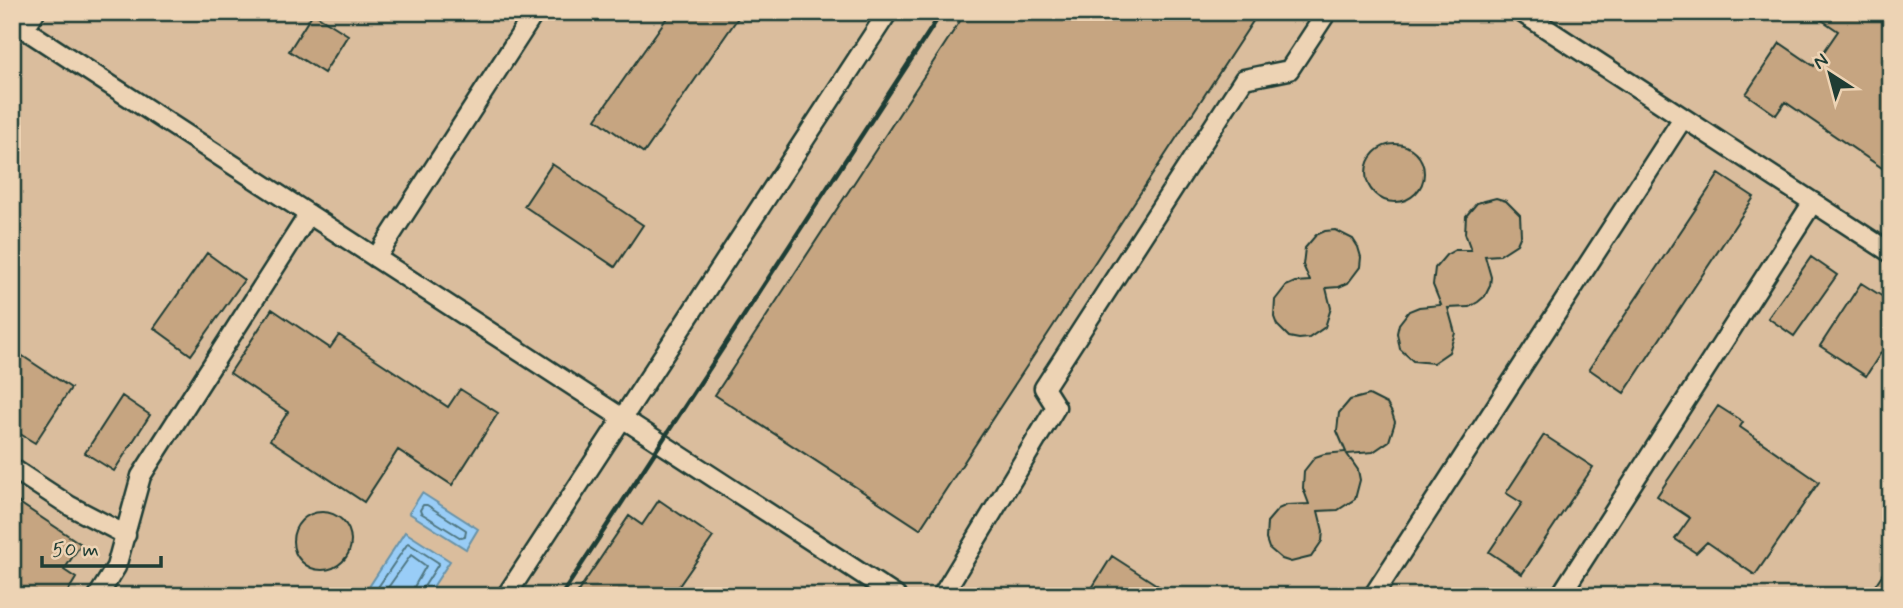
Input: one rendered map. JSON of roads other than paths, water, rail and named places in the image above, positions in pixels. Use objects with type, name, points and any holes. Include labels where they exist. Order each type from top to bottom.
[{"type":"lane","points":[[35,12],[18,25],[895,596]]},
{"type":"lane","points":[[376,258],[536,12]]},
{"type":"lane","points":[[506,596],[888,12]]},
{"type":"lane","points":[[942,596],[1056,407],[1044,388],[1244,79],[1289,70],[1327,12]]},
{"type":"lane","points":[[1521,12],[1891,253]]},
{"type":"lane","points":[[1373,596],[1683,117]]},
{"type":"lane","points":[[1560,596],[1813,202]]},
{"type":"lane","points":[[98,596],[117,567],[141,476],[309,214]]},
{"type":"lane","points":[[12,468],[70,506],[126,535]]},
{"type":"water","points":[[422,493],[478,529],[466,549],[409,513]]},
{"type":"water","points":[[405,532],[450,561],[427,596],[363,596]]},
{"type":"railway","points":[[561,596],[942,12]]}]
